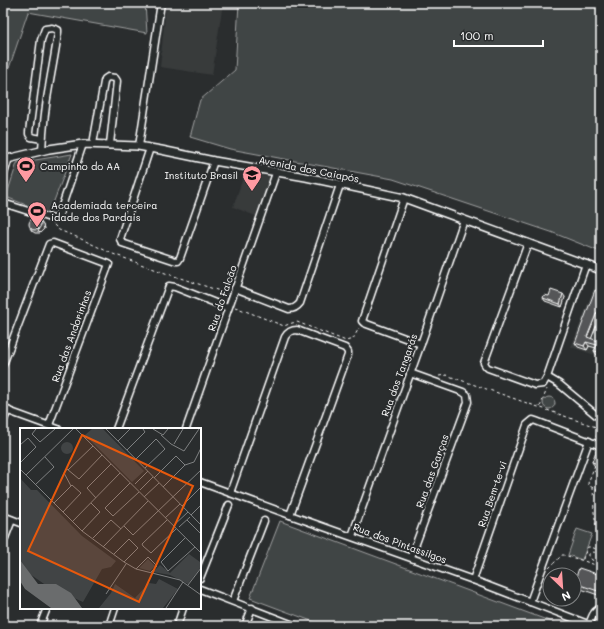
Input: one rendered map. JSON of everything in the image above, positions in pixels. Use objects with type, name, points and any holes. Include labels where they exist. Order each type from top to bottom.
[{"type":"main road","name":"Avenida dos Caiapós","points":[[6,159],[42,144],[110,144],[139,146],[276,173],[306,177],[404,198],[601,270]]},
{"type":"street","points":[[139,146],[154,58],[161,3]]},
{"type":"street","points":[[52,28],[58,30],[58,32],[48,88],[42,144],[31,137],[29,132],[41,40],[45,29],[52,28]]},
{"type":"street","points":[[93,144],[104,82],[108,77],[115,78],[117,81],[110,144]]},
{"type":"street","points":[[3,203],[53,219],[57,218],[83,144]]},
{"type":"street","points":[[150,148],[120,240],[122,243],[176,261],[180,258],[214,161]]},
{"type":"street","points":[[3,177],[6,159]]},
{"type":"street","name":"Rua do Falcão","points":[[186,428],[231,306],[235,288],[276,173]]},
{"type":"street","points":[[235,288],[289,309],[297,307],[300,303],[340,185]]},
{"type":"street","points":[[404,198],[363,319],[364,323],[421,344]]},
{"type":"street","name":"Rua dos Tangarás","points":[[352,536],[464,220]]},
{"type":"street","name":"Rua das Andorinhas","points":[[3,365],[49,244],[52,243],[109,264],[49,426]]},
{"type":"street","points":[[528,243],[485,359],[484,363],[488,368],[535,385],[543,384],[549,378],[586,264]]},
{"type":"street","points":[[116,428],[169,286],[231,306]]},
{"type":"street","points":[[230,493],[285,337],[290,331],[297,330],[345,348],[348,355],[290,515]]},
{"type":"street","points":[[410,373],[434,382]]},
{"type":"street","points":[[549,378],[559,384],[601,419]]},
{"type":"street","name":"Rua das Garças","points":[[411,557],[468,402],[467,395],[463,392],[434,382]]},
{"type":"street","points":[[3,422],[5,410],[55,428]]},
{"type":"street","name":"Rua Bem-te-vi","points":[[473,580],[527,425],[533,420],[536,420],[592,442]]},
{"type":"street","points":[[530,602],[592,442],[601,445]]},
{"type":"street","name":"Rua dos Pintassilgos","points":[[201,482],[411,557],[591,625]]},
{"type":"street","points":[[201,575],[229,505]]},
{"type":"street","points":[[3,516],[20,522]]},
{"type":"street","points":[[3,543],[12,520]]},
{"type":"street","points":[[233,602],[264,521]]},
{"type":"street","points":[[201,589],[296,626]]},
{"type":"street","points":[[245,626],[252,608]]},
{"type":"street","points":[[591,625],[594,613],[601,608]]},
{"type":"street","points":[[40,626],[47,609]]},
{"type":"street","points":[[109,626],[115,609]]},
{"type":"street","points":[[177,626],[184,609]]},
{"type":"path","points":[[53,219],[54,225],[60,230],[113,254],[220,291],[226,294],[231,306],[284,326],[297,322],[346,341],[352,339],[361,326]]},
{"type":"path","points":[[434,382],[439,377],[446,375],[596,427],[599,432],[592,442]]},
{"type":"path","points":[[540,408],[549,378]]},
{"type":"path","points":[[595,465],[588,484],[589,486],[601,491]]},
{"type":"path","points":[[593,471],[601,474]]},
{"type":"path","points":[[592,487],[596,531],[601,543]]},
{"type":"path","points":[[584,561],[583,558],[588,547],[601,550]]},
{"type":"path","points":[[601,553],[592,552],[589,556],[592,560],[601,564]]},
{"type":"path","points":[[541,572],[548,569],[564,554],[601,567]]},
{"type":"shaded area","points":[[3,3],[145,3],[147,33],[28,12],[3,86]]},
{"type":"shaded area","points":[[166,3],[223,3],[212,75],[160,67]]},
{"type":"shaded area","points":[[239,3],[601,3],[601,252],[551,232],[393,179],[230,149],[190,137],[200,100],[235,70]]},
{"type":"shaded area","points":[[72,154],[49,214],[6,197],[17,163]]},
{"type":"shaded area","name":"Instituto Brasil","points":[[245,172],[270,177],[258,217],[233,207]]},
{"type":"shaded area","points":[[600,272],[601,273],[601,357],[571,347]]},
{"type":"shaded area","points":[[549,397],[553,399],[555,403],[553,407],[549,409],[545,407],[543,403],[545,399]]},
{"type":"shaded area","points":[[280,521],[563,626],[325,626],[250,598]]},
{"type":"shaded area","points":[[577,529],[592,534],[582,560],[568,555]]},
{"type":"building","points":[[33,218],[37,218],[41,224],[37,230],[33,230],[29,226],[29,222]]},
{"type":"building","points":[[551,290],[563,294],[560,304],[543,298],[544,295],[549,296]]},
{"type":"building","points":[[595,290],[601,293],[601,314],[597,312],[587,337],[601,342],[599,352],[594,351],[597,345],[586,342],[584,346],[575,343]]},
{"type":"building","points":[[601,318],[601,327],[598,326]]},
{"type":"building","points":[[599,443],[601,444],[601,465],[592,462]]},
{"type":"building","points":[[582,569],[600,575],[601,592],[582,586]]},
{"type":"place","name":"Campinho do AA","points":[[26,183]]},
{"type":"place","name":"Instituto Brasil","points":[[252,192]]},
{"type":"place","name":"Academiada terceira idade dos Pardais","points":[[37,228]]}]
